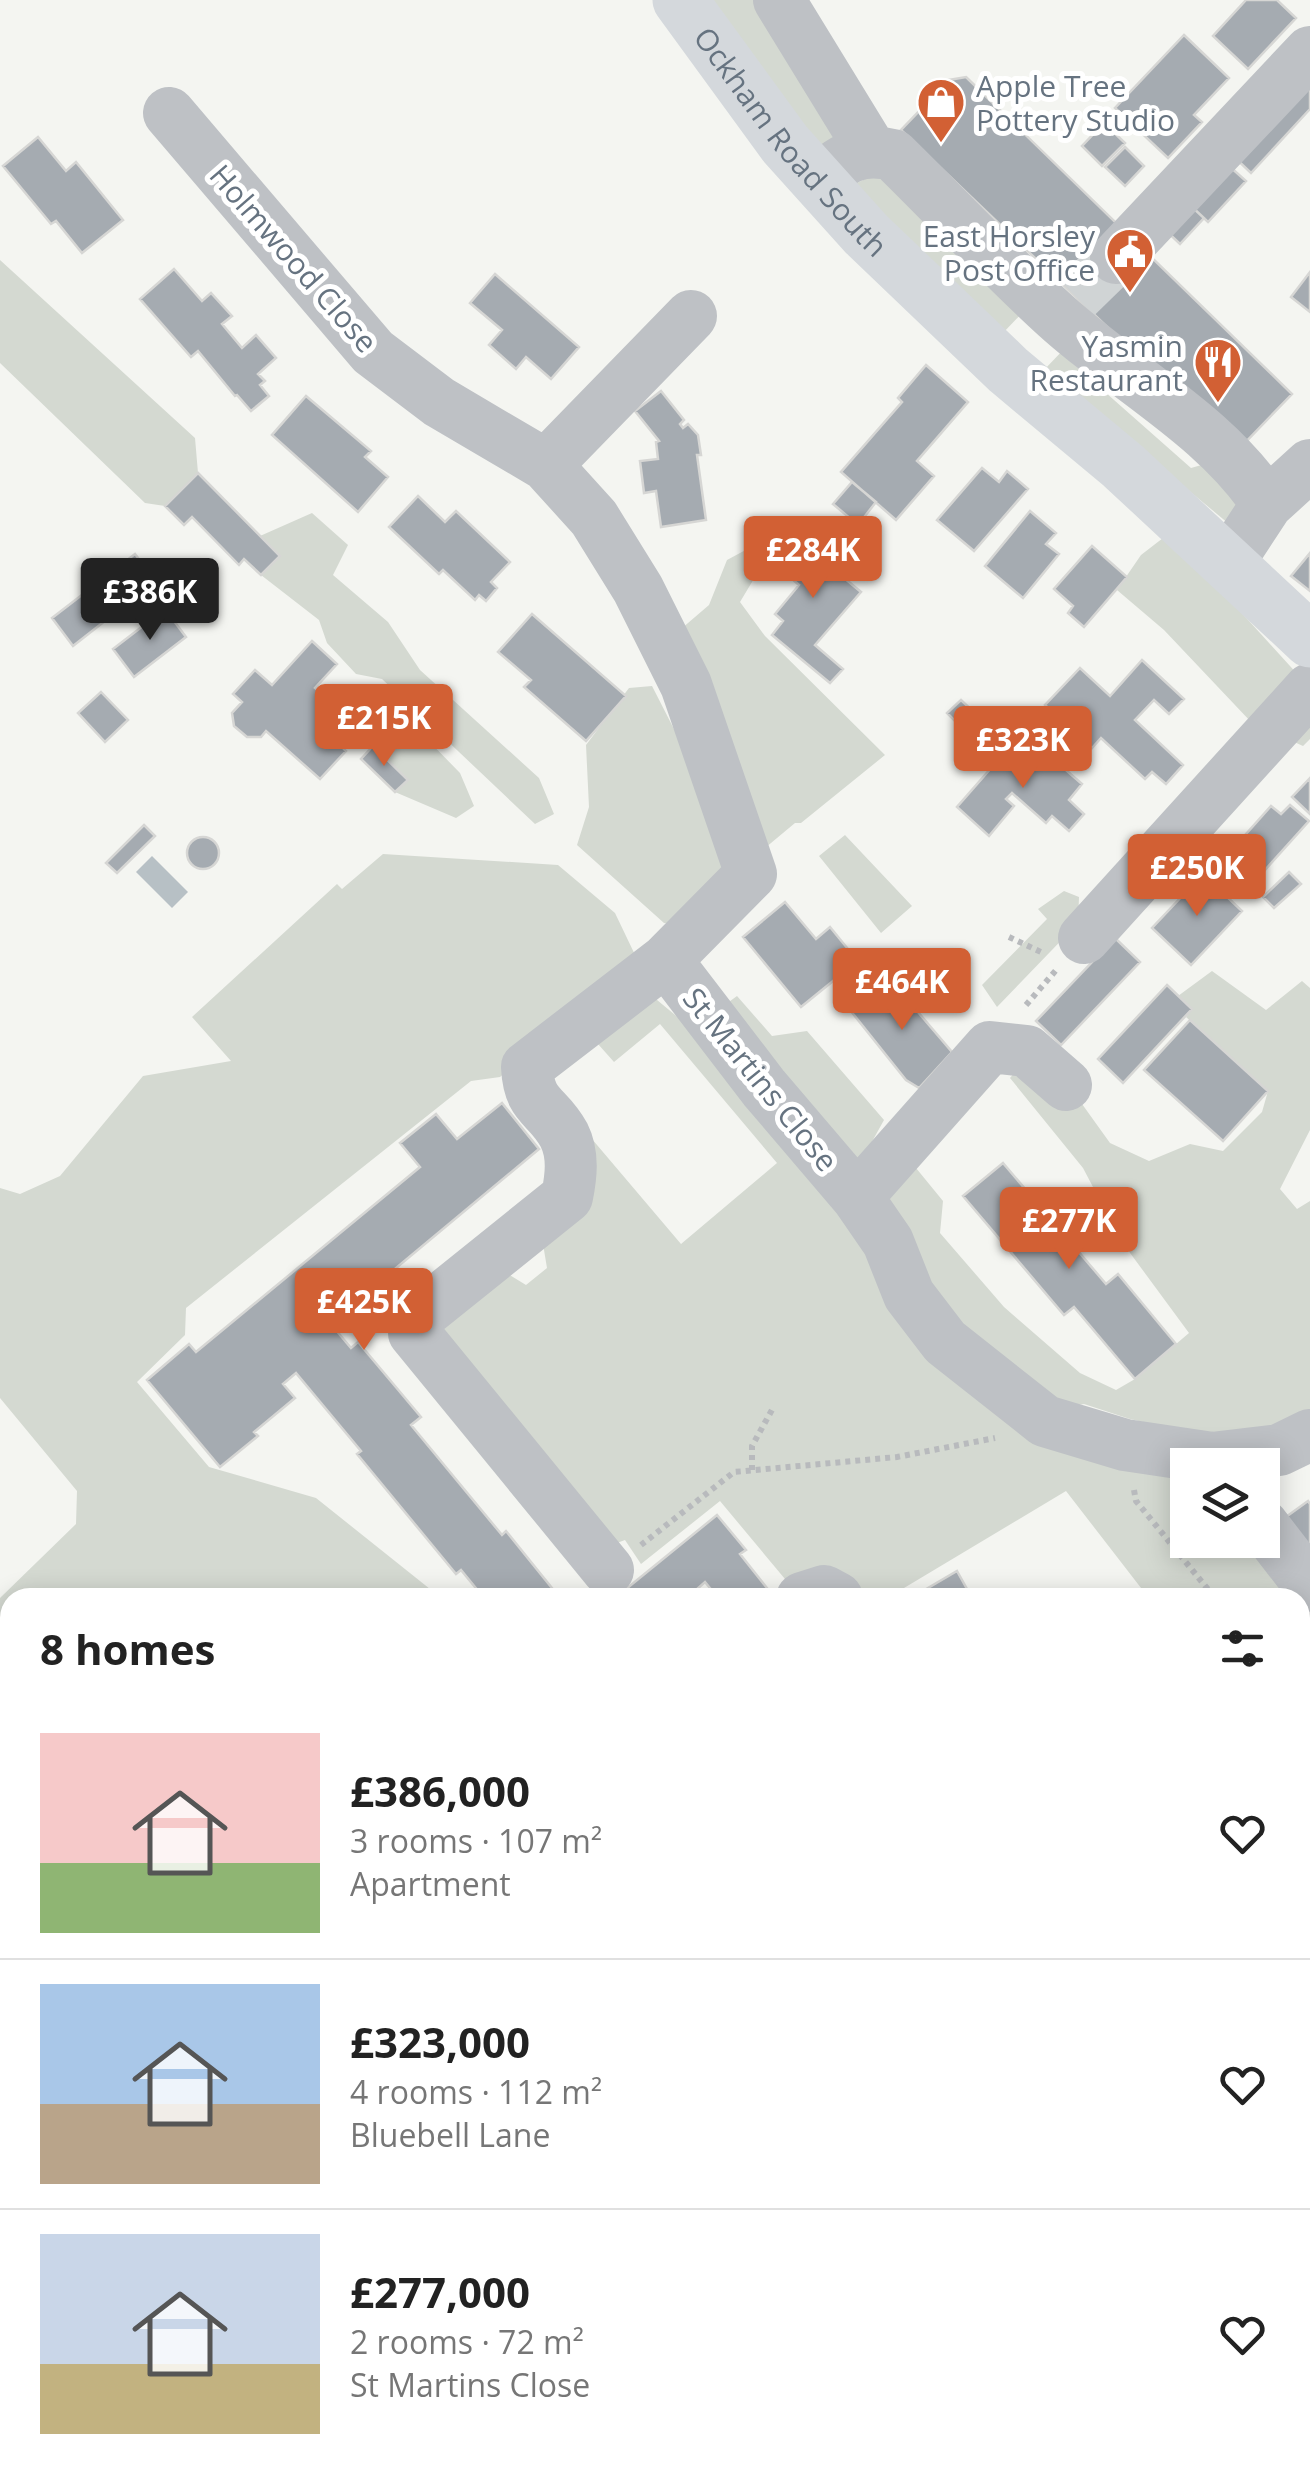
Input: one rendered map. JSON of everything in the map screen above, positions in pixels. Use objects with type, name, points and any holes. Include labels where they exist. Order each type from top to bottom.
[{"type":"main road","name":"Ockham Road South","points":[[680,0],[750,100],[817,181],[921,290],[1230,562],[1310,640]]},
{"type":"street","points":[[779,0],[871,150]]},
{"type":"street","points":[[1116,258],[1310,52]]},
{"type":"street","name":"Holmwood Close","points":[[170,113],[374,352],[440,402],[546,466],[594,518],[638,589],[686,685],[751,874],[666,960],[527,1067],[528,1090],[564,1136],[572,1169],[567,1197],[414,1320],[414,1333],[608,1570]]},
{"type":"street","points":[[817,181],[841,161],[871,150],[893,154],[1067,307],[1248,476],[1266,504]]},
{"type":"street","points":[[1008,370],[1067,307]]},
{"type":"street","points":[[546,466],[691,316]]},
{"type":"street","points":[[1230,562],[1266,504],[1310,465]]},
{"type":"street","points":[[1065,946],[1310,689]]},
{"type":"street","name":"St Martins Close","points":[[666,960],[764,1088],[857,1197],[888,1242],[909,1295],[945,1342],[1045,1421],[1125,1445],[1170,1453]]},
{"type":"street","name":"St Martins Close","points":[[857,1197],[990,1047],[1026,1051],[1066,1085]]},
{"type":"street","name":"St Martins Close","points":[[1280,1450],[1310,1435]]},
{"type":"street","points":[[1280,1547],[1310,1586]]},
{"type":"path","points":[[1009,937],[1065,946]]},
{"type":"path","points":[[1017,1015],[1041,987]]},
{"type":"path","points":[[752,1470],[752,1446],[773,1408]]},
{"type":"path","points":[[608,1570],[734,1472],[897,1457],[1006,1436],[1045,1421]]},
{"type":"path","points":[[1125,1445],[1136,1501],[1207,1588]]},
{"type":"shaded area","points":[[704,0],[754,0],[848,138],[815,160]]},
{"type":"shaded area","points":[[894,165],[1027,308],[1002,334],[851,186]]},
{"type":"shaded area","points":[[0,260],[195,438],[198,473],[165,506],[145,503],[0,363]]},
{"type":"shaded area","points":[[1065,348],[1071,362],[1191,468],[1212,462],[1243,493],[1235,529],[1044,370]]},
{"type":"shaded area","points":[[312,513],[348,545],[333,575],[388,622],[420,670],[539,778],[554,814],[535,824],[382,679],[356,674],[327,643],[319,620],[261,575],[280,556],[260,536]]},
{"type":"shaded area","points":[[1163,538],[1230,600],[1310,688],[1310,739],[1303,746],[1252,723],[1164,630],[1117,590],[1141,555]]},
{"type":"shaded area","points":[[753,546],[770,552],[740,602],[765,636],[885,755],[801,823],[795,823],[674,924],[664,923],[577,845],[589,807],[586,745],[629,688],[652,686],[675,731],[681,629],[709,605],[727,560]]},
{"type":"shaded area","points":[[381,726],[419,731],[460,773],[474,806],[456,818],[395,792],[408,779],[373,746]]},
{"type":"shaded area","points":[[845,835],[912,906],[881,933],[819,856]]},
{"type":"shaded area","points":[[383,854],[558,865],[615,913],[637,959],[500,1077],[471,1081],[186,1308],[185,1335],[137,1382],[209,1467],[316,1498],[429,1588],[10,1588],[76,1524],[77,1491],[0,1398],[0,1188],[20,1194],[60,1176],[143,1076],[231,1061],[192,1017],[337,884],[342,889]]},
{"type":"shaded area","points":[[152,856],[188,892],[172,908],[136,872]]},
{"type":"shaded area","points":[[1064,891],[1079,897],[1078,923],[997,1007],[982,985],[1047,919],[1038,909]]},
{"type":"shaded area","points":[[1212,971],[1266,1010],[1302,981],[1310,988],[1310,1130],[1280,1189],[1297,1209],[1310,1201],[1310,1413],[1252,1434],[1198,1435],[1084,1404],[1054,1409],[931,1302],[883,1198],[916,1168],[943,1201],[940,1233],[1004,1307],[1080,1373],[1116,1390],[1135,1379],[1189,1333],[1122,1242],[1083,1168],[1010,1078],[1023,1063],[1077,1097],[1110,1143],[1149,1161],[1190,1144],[1223,1151],[1262,1112],[1268,1091],[1186,1017],[1192,1009],[1178,996]]},
{"type":"shaded area","points":[[645,990],[692,1029],[737,996],[772,1036],[807,1031],[884,1120],[864,1156],[920,1337],[1170,1466],[1170,1558],[1274,1558],[1293,1588],[1141,1588],[1066,1491],[904,1588],[790,1585],[720,1501],[641,1564],[625,1540],[606,1547],[433,1324],[508,1274],[526,1285],[547,1268],[543,1244],[586,1132],[681,1244],[777,1163],[660,1024],[614,1062],[598,1044]]},
{"type":"building","points":[[1246,0],[1277,0],[1296,18],[1248,69],[1213,36]]},
{"type":"building","points":[[1184,35],[1229,78],[1194,115],[1202,122],[1168,158],[1115,108]]},
{"type":"building","points":[[1310,73],[1310,109],[1251,173],[1233,156]]},
{"type":"building","points":[[966,77],[1292,394],[1237,451],[901,130],[949,80]]},
{"type":"building","points":[[1104,123],[1125,143],[1102,166],[1082,146]]},
{"type":"building","points":[[38,137],[66,171],[76,162],[123,220],[82,253],[56,221],[51,224],[3,166]]},
{"type":"building","points":[[1125,147],[1144,166],[1125,186],[1105,167]]},
{"type":"building","points":[[1228,165],[1246,181],[1208,222],[1191,206]]},
{"type":"building","points":[[1191,206],[1204,218],[1180,244],[1161,226]]},
{"type":"building","points":[[174,269],[202,301],[211,293],[232,316],[222,324],[242,348],[256,335],[276,358],[258,374],[265,381],[260,385],[269,396],[251,411],[198,351],[191,357],[140,299]]},
{"type":"building","points":[[1310,272],[1310,312],[1291,297]]},
{"type":"building","points":[[495,274],[579,347],[551,379],[526,357],[516,369],[489,345],[502,330],[470,303]]},
{"type":"building","points":[[926,365],[968,402],[917,461],[934,476],[896,520],[841,472],[902,402],[898,398]]},
{"type":"building","points":[[661,391],[684,420],[680,424],[683,428],[688,424],[698,435],[706,520],[661,527],[656,491],[644,493],[640,461],[658,459],[659,441],[635,411]]},
{"type":"building","points":[[306,396],[371,451],[365,457],[388,477],[358,512],[272,435]]},
{"type":"building","points":[[982,468],[999,482],[1007,471],[1028,489],[974,551],[937,520]]},
{"type":"building","points":[[198,473],[280,556],[261,575],[244,559],[239,565],[192,517],[184,525],[165,506]]},
{"type":"building","points":[[852,482],[876,502],[858,525],[833,504]]},
{"type":"building","points":[[418,496],[445,522],[456,511],[510,562],[491,582],[497,588],[486,601],[479,595],[475,600],[443,570],[439,574],[389,527]]},
{"type":"building","points":[[1030,511],[1056,533],[1046,544],[1059,554],[1023,598],[985,566]]},
{"type":"building","points":[[828,533],[847,549],[831,567],[861,592],[815,645],[843,669],[830,683],[772,635],[783,621],[775,614],[799,585],[773,562],[795,536],[812,551]]},
{"type":"building","points":[[1092,546],[1127,577],[1084,627],[1068,613],[1073,606],[1054,589]]},
{"type":"building","points":[[1310,553],[1310,591],[1291,576]]},
{"type":"building","points":[[135,554],[156,581],[73,646],[52,618]]},
{"type":"building","points":[[165,609],[186,637],[134,677],[113,649]]},
{"type":"building","points":[[532,614],[626,696],[586,741],[524,687],[531,680],[498,652]]},
{"type":"building","points":[[312,641],[337,664],[315,688],[349,719],[332,737],[346,751],[320,779],[266,731],[261,737],[247,737],[234,726],[232,713],[242,702],[233,694],[255,670],[272,685]]},
{"type":"building","points":[[1142,660],[1184,699],[1169,714],[1154,700],[1135,720],[1183,765],[1166,784],[1152,772],[1145,779],[1101,738],[1092,748],[1045,705],[1080,668],[1110,696]]},
{"type":"building","points":[[101,692],[128,720],[105,742],[78,713]]},
{"type":"building","points":[[961,700],[981,719],[967,733],[947,713]]},
{"type":"building","points":[[1013,743],[1034,762],[1044,751],[1082,784],[1069,800],[1084,814],[1069,831],[1052,816],[1046,823],[1012,793],[1006,799],[1014,806],[989,836],[957,807]]},
{"type":"building","points":[[373,746],[408,780],[395,792],[361,759]]},
{"type":"building","points":[[1310,778],[1310,814],[1292,797]]},
{"type":"building","points":[[1290,805],[1309,821],[1248,889],[1227,870],[1237,859],[1230,852],[1271,806],[1281,814]]},
{"type":"building","points":[[144,825],[155,836],[117,873],[106,863]]},
{"type":"building","points":[[203,837],[215,841],[219,853],[215,865],[203,869],[191,865],[187,853],[191,841]]},
{"type":"building","points":[[1289,872],[1301,884],[1274,908],[1263,897]]},
{"type":"building","points":[[1203,874],[1242,911],[1191,965],[1152,928]]},
{"type":"building","points":[[785,902],[816,939],[830,927],[848,949],[839,957],[849,968],[801,1007],[743,937]]},
{"type":"building","points":[[1115,938],[1140,962],[1061,1045],[1036,1021]]},
{"type":"building","points":[[889,978],[952,1052],[919,1088],[906,1080],[850,1010]]},
{"type":"building","points":[[1167,985],[1192,1009],[1123,1083],[1098,1059]]},
{"type":"building","points":[[1190,1020],[1268,1091],[1223,1141],[1144,1070]]},
{"type":"building","points":[[502,1103],[539,1149],[330,1323],[351,1348],[358,1342],[421,1417],[411,1425],[502,1535],[506,1531],[552,1588],[476,1588],[461,1570],[456,1574],[296,1373],[283,1384],[295,1398],[220,1467],[147,1380],[189,1344],[196,1352],[420,1167],[400,1143],[436,1114],[457,1139]]},
{"type":"building","points":[[1003,1163],[1106,1284],[1118,1274],[1176,1344],[1135,1379],[1074,1307],[1064,1315],[963,1196]]},
{"type":"building","points":[[1308,1501],[1310,1563],[1280,1523]]},
{"type":"building","points":[[717,1515],[746,1550],[740,1554],[767,1588],[710,1588],[705,1582],[698,1588],[627,1588]]},
{"type":"building","points":[[957,1571],[966,1588],[928,1588]]},
{"type":"tunnel","points":[[1076,297],[1116,258]]},
{"type":"place","name":"Apple Tree Pottery Studio","points":[[941,144]]},
{"type":"place","name":"East Horsley Post Office","points":[[1130,294]]},
{"type":"place","name":"Yasmin Restaurant","points":[[1218,404]]}]
